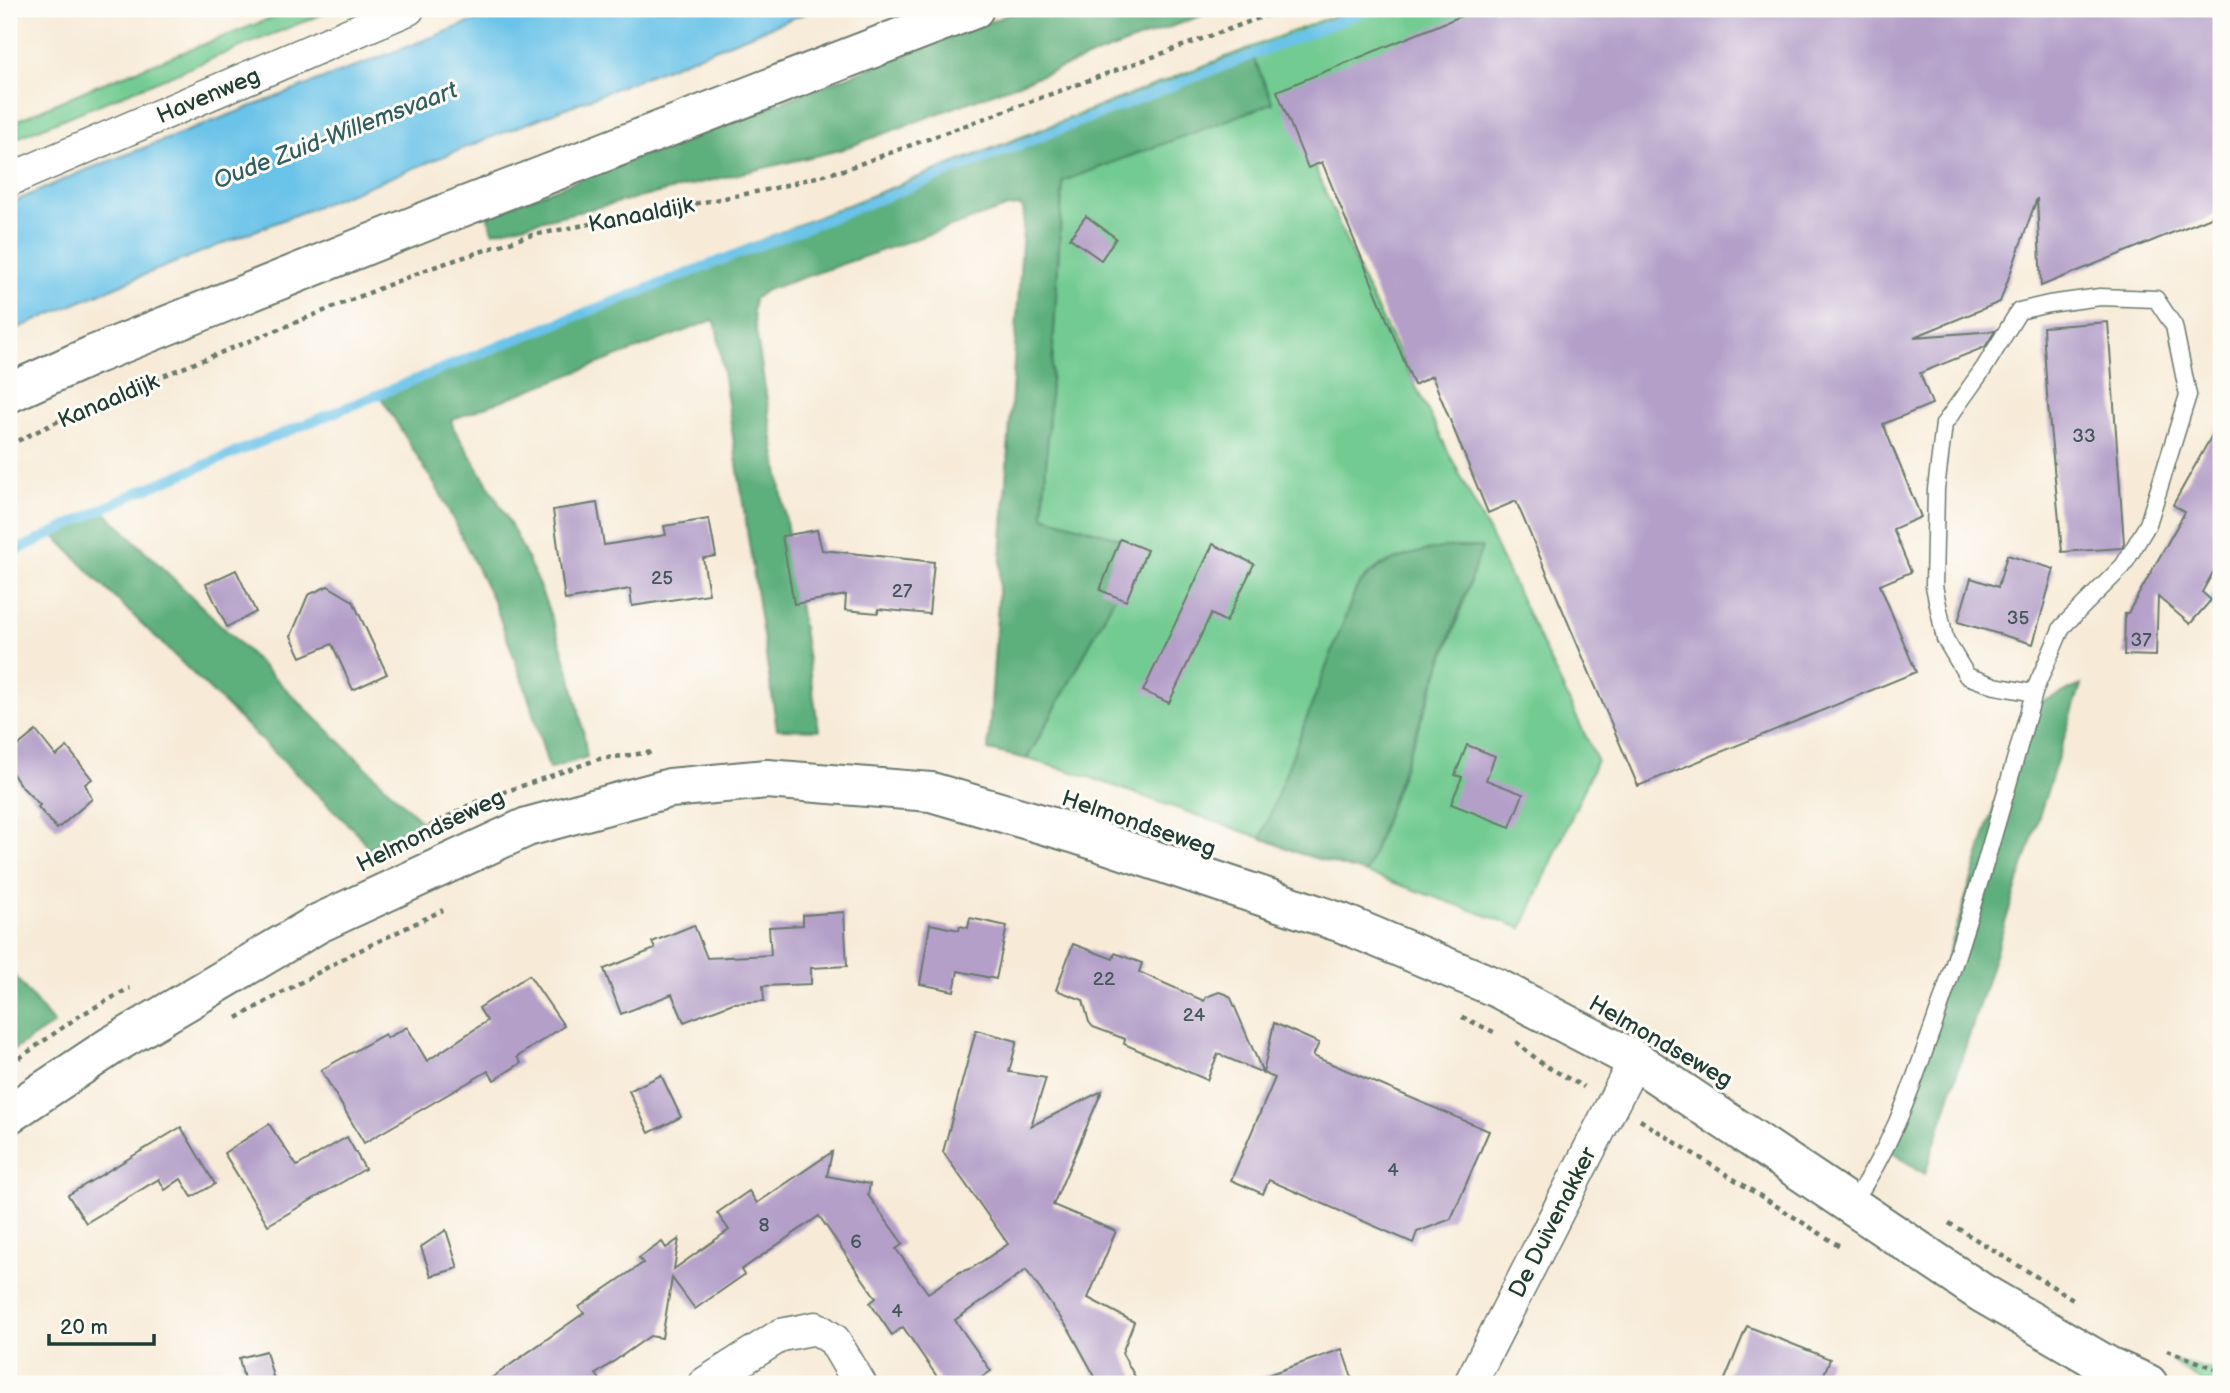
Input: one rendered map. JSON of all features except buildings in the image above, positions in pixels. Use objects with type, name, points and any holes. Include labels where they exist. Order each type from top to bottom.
[{"type":"street","name":"Havenweg","points":[[9,180],[408,9]]},
{"type":"street","name":"Kanaaldijk","points":[[9,393],[91,356],[439,216],[974,9]]},
{"type":"street","name":"Helmondseweg","points":[[9,1114],[111,1046],[319,923],[527,827],[670,788],[767,779],[931,792],[1076,834],[1342,923],[1497,988],[1635,1060],[1982,1293],[2108,1366],[2148,1384]]},
{"type":"street","name":"De Duivenakker","points":[[1470,1384],[1635,1060]]},
{"type":"street","points":[[704,1384],[781,1335],[816,1328],[834,1340],[860,1384]]},
{"type":"lane","points":[[1851,1205],[1873,1173],[1901,1117],[1953,969],[2034,694],[2062,627],[2123,566],[2148,524],[2188,395],[2174,326],[2156,299],[2100,297],[2019,311],[1984,368],[1944,424],[1936,489],[1934,586],[1945,639],[1967,676],[1995,686],[2034,694]]},
{"type":"path","name":"Kanaaldijk","points":[[9,444],[96,403],[428,269],[528,236],[771,189],[843,170],[1283,9]]},
{"type":"path","name":"Helmondseweg","points":[[402,842],[473,803],[599,759],[666,750]]},
{"type":"path","points":[[236,1018],[346,957],[453,905]]},
{"type":"path","points":[[9,1066],[79,1016],[139,984]]},
{"type":"path","points":[[1454,1013],[1517,1043],[1544,1065],[1612,1102],[1847,1251]]},
{"type":"path","points":[[1940,1217],[2075,1300]]},
{"type":"path","points":[[2156,1345],[2221,1371]]},
{"type":"green space","points":[[295,9],[335,9],[9,141],[9,124],[93,87]]},
{"type":"green space","points":[[1023,9],[1219,9],[840,150],[493,232],[487,215]]},
{"type":"green space","points":[[1352,9],[1493,9],[1284,94],[1363,281],[1493,541],[1597,760],[1522,928],[1366,873],[1481,547],[1382,564],[1365,577],[1356,589],[1261,838],[1080,774],[1027,759],[1133,562],[1118,538],[1043,516],[1063,181],[1273,103],[1249,48]]},
{"type":"green space","points":[[1249,48],[1273,103],[1063,181],[1043,516],[1118,538],[1133,553],[1133,562],[1027,759],[988,750],[1024,213],[1021,206],[1008,207],[767,290],[754,299],[753,312],[819,730],[777,729],[716,324],[713,320],[451,420],[526,556],[572,680],[587,757],[549,769],[528,696],[494,602],[441,495],[379,394],[873,195]]},
{"type":"green space","points":[[102,509],[423,823],[369,849],[358,834],[51,532]]},
{"type":"green space","points":[[1447,547],[1482,547],[1366,873],[1298,853],[1261,838],[1356,589],[1385,564],[1409,555]]},
{"type":"green space","points":[[2081,685],[1925,1174],[1888,1150],[2024,709]]},
{"type":"green space","points":[[9,969],[54,1024],[9,1053]]},
{"type":"green space","points":[[2171,1360],[2221,1372],[2221,1384],[2204,1384]]},
{"type":"water","name":"Oude Zuid-Willemsvaart","points":[[505,9],[816,9],[141,276],[9,332],[9,204],[81,172]]},
{"type":"waterway","points":[[9,554],[138,492],[476,355],[1371,9]]},
{"type":"waterway","points":[[2214,603],[2221,589]]}]
